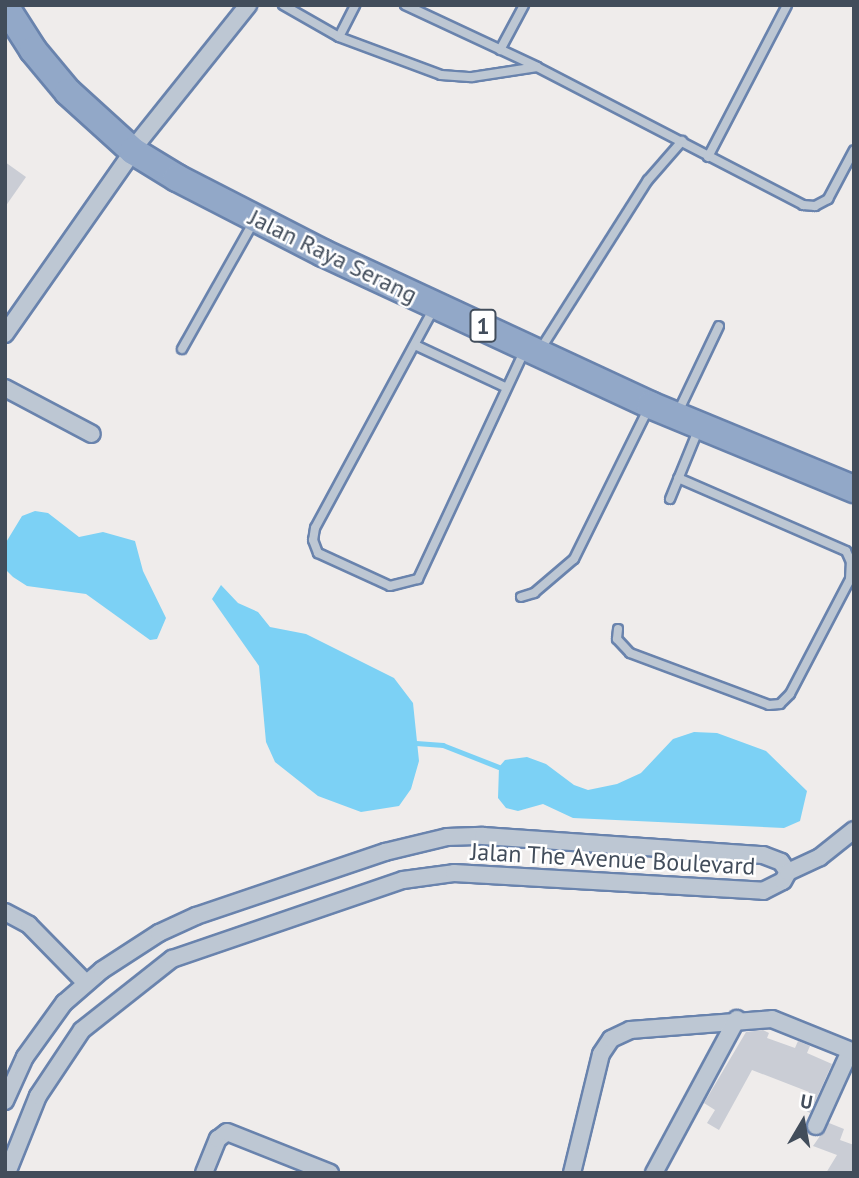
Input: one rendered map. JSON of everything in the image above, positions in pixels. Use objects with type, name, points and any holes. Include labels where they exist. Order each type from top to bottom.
[{"type":"highway","name":"Jalan Raya Serang","points":[[11,8],[33,50],[137,146],[254,218],[650,405],[854,489]]},
{"type":"highway","name":"Jalan Raya Serang","points":[[697,424],[753,462],[854,505]]},
{"type":"street","points":[[5,334],[137,146],[248,5]]},
{"type":"street","points":[[5,387],[92,434]]},
{"type":"street","name":"Jalan The Avenue Boulevard","points":[[7,1173],[38,1096],[82,1030],[172,959],[403,880],[441,875],[488,872],[763,891],[783,881],[789,872],[820,857],[854,830]]},
{"type":"street","name":"Jalan The Avenue Boulevard","points":[[5,1101],[25,1057],[64,1003],[86,983],[159,933],[309,876],[447,837],[763,855],[781,862],[789,872]]},
{"type":"street","points":[[5,912],[29,925],[86,983]]},
{"type":"street","points":[[159,933],[172,959]]},
{"type":"street","points":[[654,1173],[737,1019]]},
{"type":"street","points":[[572,1173],[601,1054],[611,1039],[630,1030],[737,1019],[790,1024],[852,1052],[816,1126]]},
{"type":"street","points":[[204,1173],[218,1139],[227,1132],[330,1173]]},
{"type":"lane","points":[[282,5],[339,37],[441,75],[472,77],[537,66]]},
{"type":"lane","points":[[339,37],[355,5]]},
{"type":"lane","points":[[405,5],[537,66],[803,205],[816,206],[828,199],[854,150]]},
{"type":"lane","points":[[500,50],[524,5]]},
{"type":"lane","points":[[708,157],[787,5]]},
{"type":"lane","points":[[435,305],[315,528],[313,540],[318,553],[390,586],[418,579],[505,387],[648,180],[682,141]]},
{"type":"lane","points":[[182,349],[254,218]]},
{"type":"lane","points":[[670,499],[697,424],[719,326]]},
{"type":"lane","points":[[415,345],[505,387]]},
{"type":"lane","points":[[521,597],[534,593],[574,559],[650,405]]},
{"type":"lane","points":[[618,629],[617,639],[630,653],[769,705],[780,704],[790,694],[850,579],[851,562],[846,551],[678,478]]},
{"type":"water","points":[[35,511],[48,513],[79,537],[103,532],[135,541],[143,571],[166,618],[157,639],[150,640],[86,594],[27,586],[5,569],[5,544],[22,516]]},
{"type":"water","points":[[221,585],[238,603],[258,612],[270,627],[306,634],[394,678],[413,703],[419,761],[411,789],[399,806],[361,812],[318,796],[275,762],[266,742],[259,666],[212,599]]},
{"type":"water","points":[[694,732],[717,733],[766,751],[807,791],[800,821],[784,828],[573,818],[543,804],[518,811],[506,808],[498,798],[499,767],[505,760],[527,757],[546,764],[574,785],[588,790],[617,784],[641,773],[673,739]]},
{"type":"building","points":[[5,162],[26,177],[5,207]]},
{"type":"building","points":[[763,1030],[769,1033],[767,1038],[795,1048],[798,1041],[810,1046],[807,1053],[832,1064],[810,1113],[802,1109],[809,1092],[752,1070],[719,1130],[707,1123],[715,1110],[704,1103],[746,1032]]},
{"type":"building","points":[[829,1123],[844,1129],[840,1140],[854,1145],[854,1173],[826,1173],[837,1155],[813,1146]]},
{"type":"waterway","points":[[416,743],[443,745],[499,767]]}]
